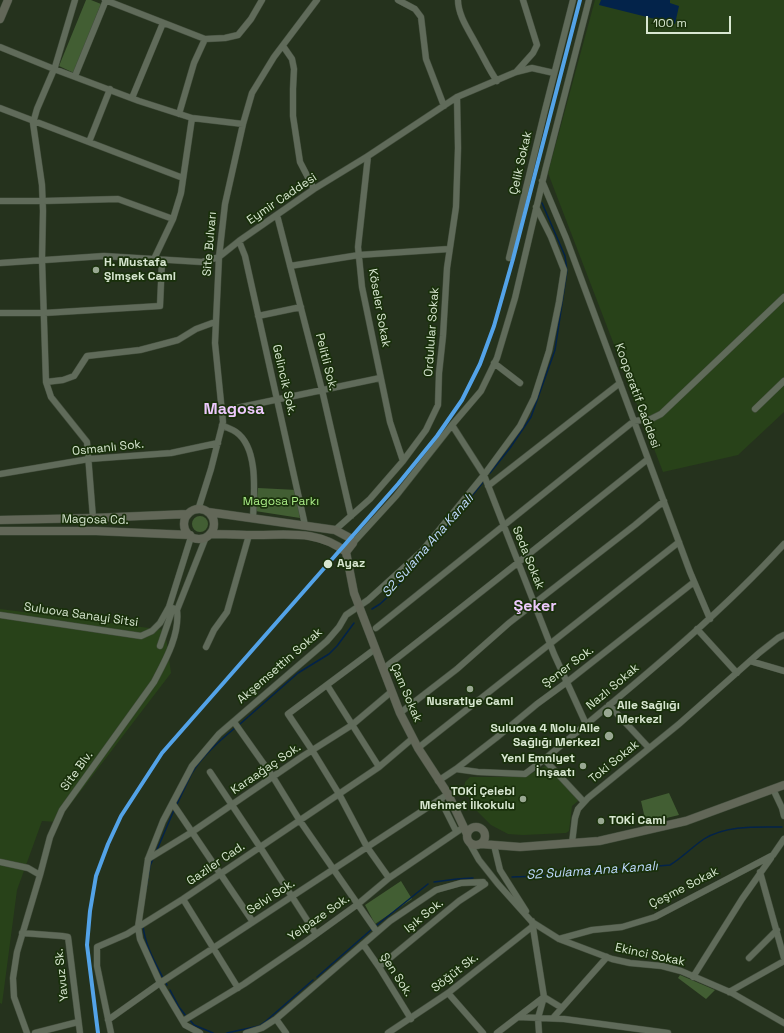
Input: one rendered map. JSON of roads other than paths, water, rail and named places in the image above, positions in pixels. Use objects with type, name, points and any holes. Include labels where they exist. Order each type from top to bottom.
[{"type":"main road","points":[[0,19],[8,0]]},
{"type":"main road","points":[[198,510],[204,510],[208,512],[305,525],[335,530],[350,538],[354,543],[346,552],[326,541],[312,536],[294,534],[208,536],[201,539],[187,533],[184,525],[188,514],[198,510]]},
{"type":"main road","points":[[208,512],[214,520],[214,525],[208,536]]},
{"type":"main road","name":"Magosa Cd.","points":[[0,520],[188,514]]},
{"type":"main road","name":"Magosa Cd.","points":[[0,531],[96,531],[191,536]]},
{"type":"main road","name":"Çam Sokak","points":[[346,552],[354,593],[391,692],[412,738],[438,781],[448,794],[462,831]]},
{"type":"main road","points":[[481,844],[486,835],[483,830],[474,827],[462,831],[470,844],[476,846],[481,844],[520,847],[599,841],[686,821],[784,785]]},
{"type":"street","points":[[75,0],[54,69],[37,109],[34,121],[43,201],[42,259],[46,382],[51,398],[88,442],[93,518]]},
{"type":"street","points":[[75,76],[105,0],[205,39],[225,38],[238,35],[251,19],[262,0]]},
{"type":"street","name":"Site Bulvarı","points":[[198,510],[211,469],[222,426],[222,411],[215,343],[219,257],[225,204],[243,124],[252,93],[274,57],[317,0]]},
{"type":"street","points":[[398,0],[415,9],[421,17],[426,59],[444,106]]},
{"type":"street","points":[[458,0],[462,17],[470,34],[497,81]]},
{"type":"street","points":[[516,72],[533,53],[537,45],[523,0]]},
{"type":"street","name":"Çelik Sokak","points":[[509,258],[573,0]]},
{"type":"street","points":[[354,543],[396,496],[481,391],[494,363],[516,298],[542,181],[589,0]]},
{"type":"street","points":[[132,98],[163,23]]},
{"type":"street","points":[[179,114],[194,63],[205,39]]},
{"type":"street","points":[[283,46],[292,59],[294,69],[293,116],[300,162],[314,189]]},
{"type":"street","points":[[0,47],[54,69],[179,114],[192,118],[243,124]]},
{"type":"street","name":"Eymir Caddesi","points":[[0,263],[104,256],[202,262],[219,257],[239,241],[314,189],[368,156],[457,97],[516,72],[532,68],[554,73]]},
{"type":"street","points":[[89,142],[110,89]]},
{"type":"street","name":"Ordulular Sokak","points":[[335,530],[370,499],[403,461],[426,430],[438,405],[449,249],[456,207],[458,148],[457,97]]},
{"type":"street","points":[[0,108],[183,178]]},
{"type":"street","points":[[154,259],[173,219],[181,194],[192,118]]},
{"type":"street","name":"Köseler Sokak","points":[[368,156],[358,247],[362,287],[390,422],[403,461]]},
{"type":"street","name":"Kooperatif Caddesi","points":[[542,181],[620,383],[694,582],[710,619]]},
{"type":"street","points":[[0,201],[118,199],[173,219]]},
{"type":"street","name":"Akşemsettin Sokak","points":[[200,1033],[185,1025],[140,939],[138,927],[148,859],[164,821],[192,766],[219,734],[327,641],[346,615],[368,600],[422,551],[484,475],[520,426],[534,398],[550,351],[560,302],[564,270],[536,207]]},
{"type":"street","name":"Pelitli Sok.","points":[[277,215],[322,390],[351,516]]},
{"type":"street","name":"Gelincik Sok.","points":[[239,241],[245,256],[305,525]]},
{"type":"street","points":[[290,266],[359,255],[449,249]]},
{"type":"street","points":[[0,313],[44,313],[160,306],[162,260]]},
{"type":"street","points":[[376,628],[634,421],[651,419],[661,414],[784,297]]},
{"type":"street","points":[[258,316],[301,306]]},
{"type":"street","points":[[46,382],[63,380],[74,376],[87,356],[140,350],[163,344],[178,340],[196,329],[216,322]]},
{"type":"street","points":[[494,363],[520,383]]},
{"type":"street","points":[[222,411],[380,378]]},
{"type":"street","points":[[755,409],[784,381]]},
{"type":"street","points":[[488,486],[620,383]]},
{"type":"street","name":"Seda Sokak","points":[[452,425],[484,475],[550,644],[586,724]]},
{"type":"street","points":[[222,426],[237,433],[245,443],[252,458],[255,481],[253,518]]},
{"type":"street","name":"Osmanlı Sok.","points":[[0,474],[89,459],[171,453],[218,443]]},
{"type":"street","points":[[382,669],[482,593],[648,459]]},
{"type":"street","points":[[400,713],[457,669],[509,623],[664,501]]},
{"type":"street","points":[[206,647],[214,630],[227,612],[249,535]]},
{"type":"street","name":"Site Blv.","points":[[27,1033],[14,997],[13,978],[17,952],[50,836],[62,810],[150,688],[165,662],[177,627],[178,619],[173,608],[191,536]]},
{"type":"street","name":"Site Blv.","points":[[173,608],[208,536]]},
{"type":"street","points":[[418,748],[679,542]]},
{"type":"street","name":"Nazlı Sokak","points":[[456,770],[525,774],[710,619],[757,574],[784,545]]},
{"type":"street","name":"Şener Sok.","points":[[456,770],[537,704],[694,582]]},
{"type":"street","points":[[160,646],[173,608]]},
{"type":"street","name":"Suluova Sanayi Sitsi","points":[[0,615],[141,636],[152,631],[173,608]]},
{"type":"street","points":[[697,629],[737,673]]},
{"type":"street","name":"Toki Sokak","points":[[572,843],[578,810],[584,802],[679,724],[750,661],[782,637]]},
{"type":"street","points":[[375,649],[306,699],[288,714],[339,794],[367,847],[389,878]]},
{"type":"street","points":[[750,661],[784,671]]},
{"type":"street","points":[[327,685],[379,767]]},
{"type":"street","name":"Karaağaç Sok.","points":[[148,859],[192,832],[312,750],[352,725],[391,692]]},
{"type":"street","points":[[609,705],[649,748]]},
{"type":"street","points":[[234,722],[273,777],[300,821],[377,932],[276,1019],[262,1028],[246,1033]]},
{"type":"street","name":"Gaziler Cad.","points":[[111,1033],[97,966],[97,947],[127,934],[183,899],[379,767],[412,738]]},
{"type":"street","points":[[544,759],[584,802]]},
{"type":"street","points":[[438,781],[456,770]]},
{"type":"street","points":[[210,772],[316,934]]},
{"type":"street","points":[[773,789],[784,816]]},
{"type":"street","name":"Selvi Sok.","points":[[108,1020],[163,981],[448,794]]},
{"type":"street","points":[[440,799],[462,831]]},
{"type":"street","points":[[173,804],[253,922]]},
{"type":"street","name":"Yelpaze Sok.","points":[[183,1021],[238,988],[358,904],[389,878],[462,831]]},
{"type":"street","name":"Çeşme Sokak","points":[[560,939],[592,930],[622,927],[655,917],[773,855],[784,839]]},
{"type":"street","points":[[470,844],[479,860],[533,924]]},
{"type":"street","points":[[494,845],[500,870],[533,924],[544,997],[538,1018],[539,1033]]},
{"type":"street","points":[[693,977],[760,872],[773,855]]},
{"type":"street","points":[[0,862],[28,868],[40,875]]},
{"type":"street","points":[[729,992],[784,959],[760,872]]},
{"type":"street","name":"Işık Sok.","points":[[377,932],[390,921],[436,890],[461,883],[484,883],[459,901],[379,967]]},
{"type":"street","points":[[183,899],[238,988]]},
{"type":"street","name":"Ekinci Sokak","points":[[533,924],[560,939],[607,957],[630,963],[662,966],[681,971],[729,992],[784,1023]]},
{"type":"street","name":"Söğüt Sk.","points":[[388,1033],[448,993],[533,924]]},
{"type":"street","points":[[749,958],[777,930]]},
{"type":"street","name":"Yavuz Sk.","points":[[22,933],[68,937],[80,1033]]},
{"type":"street","name":"Şen Sok.","points":[[363,944],[411,1019]]},
{"type":"street","points":[[553,1018],[607,957]]},
{"type":"street","points":[[448,993],[483,1033]]},
{"type":"street","points":[[544,997],[562,1008]]},
{"type":"street","points":[[497,1033],[544,997]]},
{"type":"street","points":[[518,1017],[553,1018],[611,1024],[668,1033]]},
{"type":"street","points":[[276,1019],[286,1033]]},
{"type":"street","points":[[35,1033],[78,1022]]},
{"type":"water","points":[[601,0],[670,0],[670,3],[679,6],[675,24],[599,5]]},
{"type":"waterway","name":"S2 Sulama Ana Kanalı","points":[[490,473],[510,448],[531,417],[555,350],[567,271],[565,256],[542,203]]},
{"type":"waterway","name":"S2 Sulama Ana Kanalı","points":[[372,609],[393,592],[484,481]]},
{"type":"waterway","name":"S2 Sulama Ana Kanalı","points":[[240,724],[298,673],[329,654],[337,646],[354,623]]},
{"type":"waterway","name":"S2 Sulama Ana Kanalı","points":[[177,804],[196,766],[223,738],[235,728]]},
{"type":"waterway","name":"S2 Sulama Ana Kanalı","points":[[156,852],[174,810]]},
{"type":"waterway","name":"S2 Sulama Ana Kanalı","points":[[512,877],[542,876],[670,865],[695,845],[713,834],[732,829],[782,827]]},
{"type":"waterway","name":"S2 Sulama Ana Kanalı","points":[[146,890],[150,866],[153,859]]},
{"type":"waterway","name":"S2 Sulama Ana Kanalı","points":[[434,882],[473,878]]},
{"type":"waterway","name":"S2 Sulama Ana Kanalı","points":[[377,925],[428,884]]},
{"type":"waterway","name":"S2 Sulama Ana Kanalı","points":[[143,926],[148,947],[163,978]]},
{"type":"waterway","name":"S2 Sulama Ana Kanalı","points":[[317,977],[372,929]]},
{"type":"waterway","name":"S2 Sulama Ana Kanalı","points":[[227,1033],[259,1026],[313,980]]},
{"type":"waterway","name":"S2 Sulama Ana Kanalı","points":[[165,981],[167,985]]},
{"type":"waterway","name":"S2 Sulama Ana Kanalı","points":[[170,990],[179,1007],[186,1016]]},
{"type":"waterway","name":"S2 Sulama Ana Kanalı","points":[[189,1019],[194,1025],[213,1033]]},
{"type":"place","name":"H. Mustafa Şimşek Cami","points":[[96,270]]},
{"type":"place","name":"Ayaz","points":[[328,564]]},
{"type":"place","name":"Nusratiye Cami","points":[[470,689]]},
{"type":"place","name":"Aile Sağlığı Merkezi","points":[[608,713]]},
{"type":"place","name":"Suluova 4 Nolu Aile Sağlığı Merkezi","points":[[609,736]]},
{"type":"place","name":"Yeni Emniyet İnşaatı","points":[[583,766]]},
{"type":"place","name":"TOKİ Çelebi Mehmet İlkokulu","points":[[523,799]]},
{"type":"place","name":"TOKİ Cami","points":[[601,821]]},
{"type":"district","name":"Magosa","points":[[234,410]]},
{"type":"district","name":"Şeker","points":[[535,607]]},
{"type":"park label","name":"Magosa Parkı","points":[[281,502]]}]
